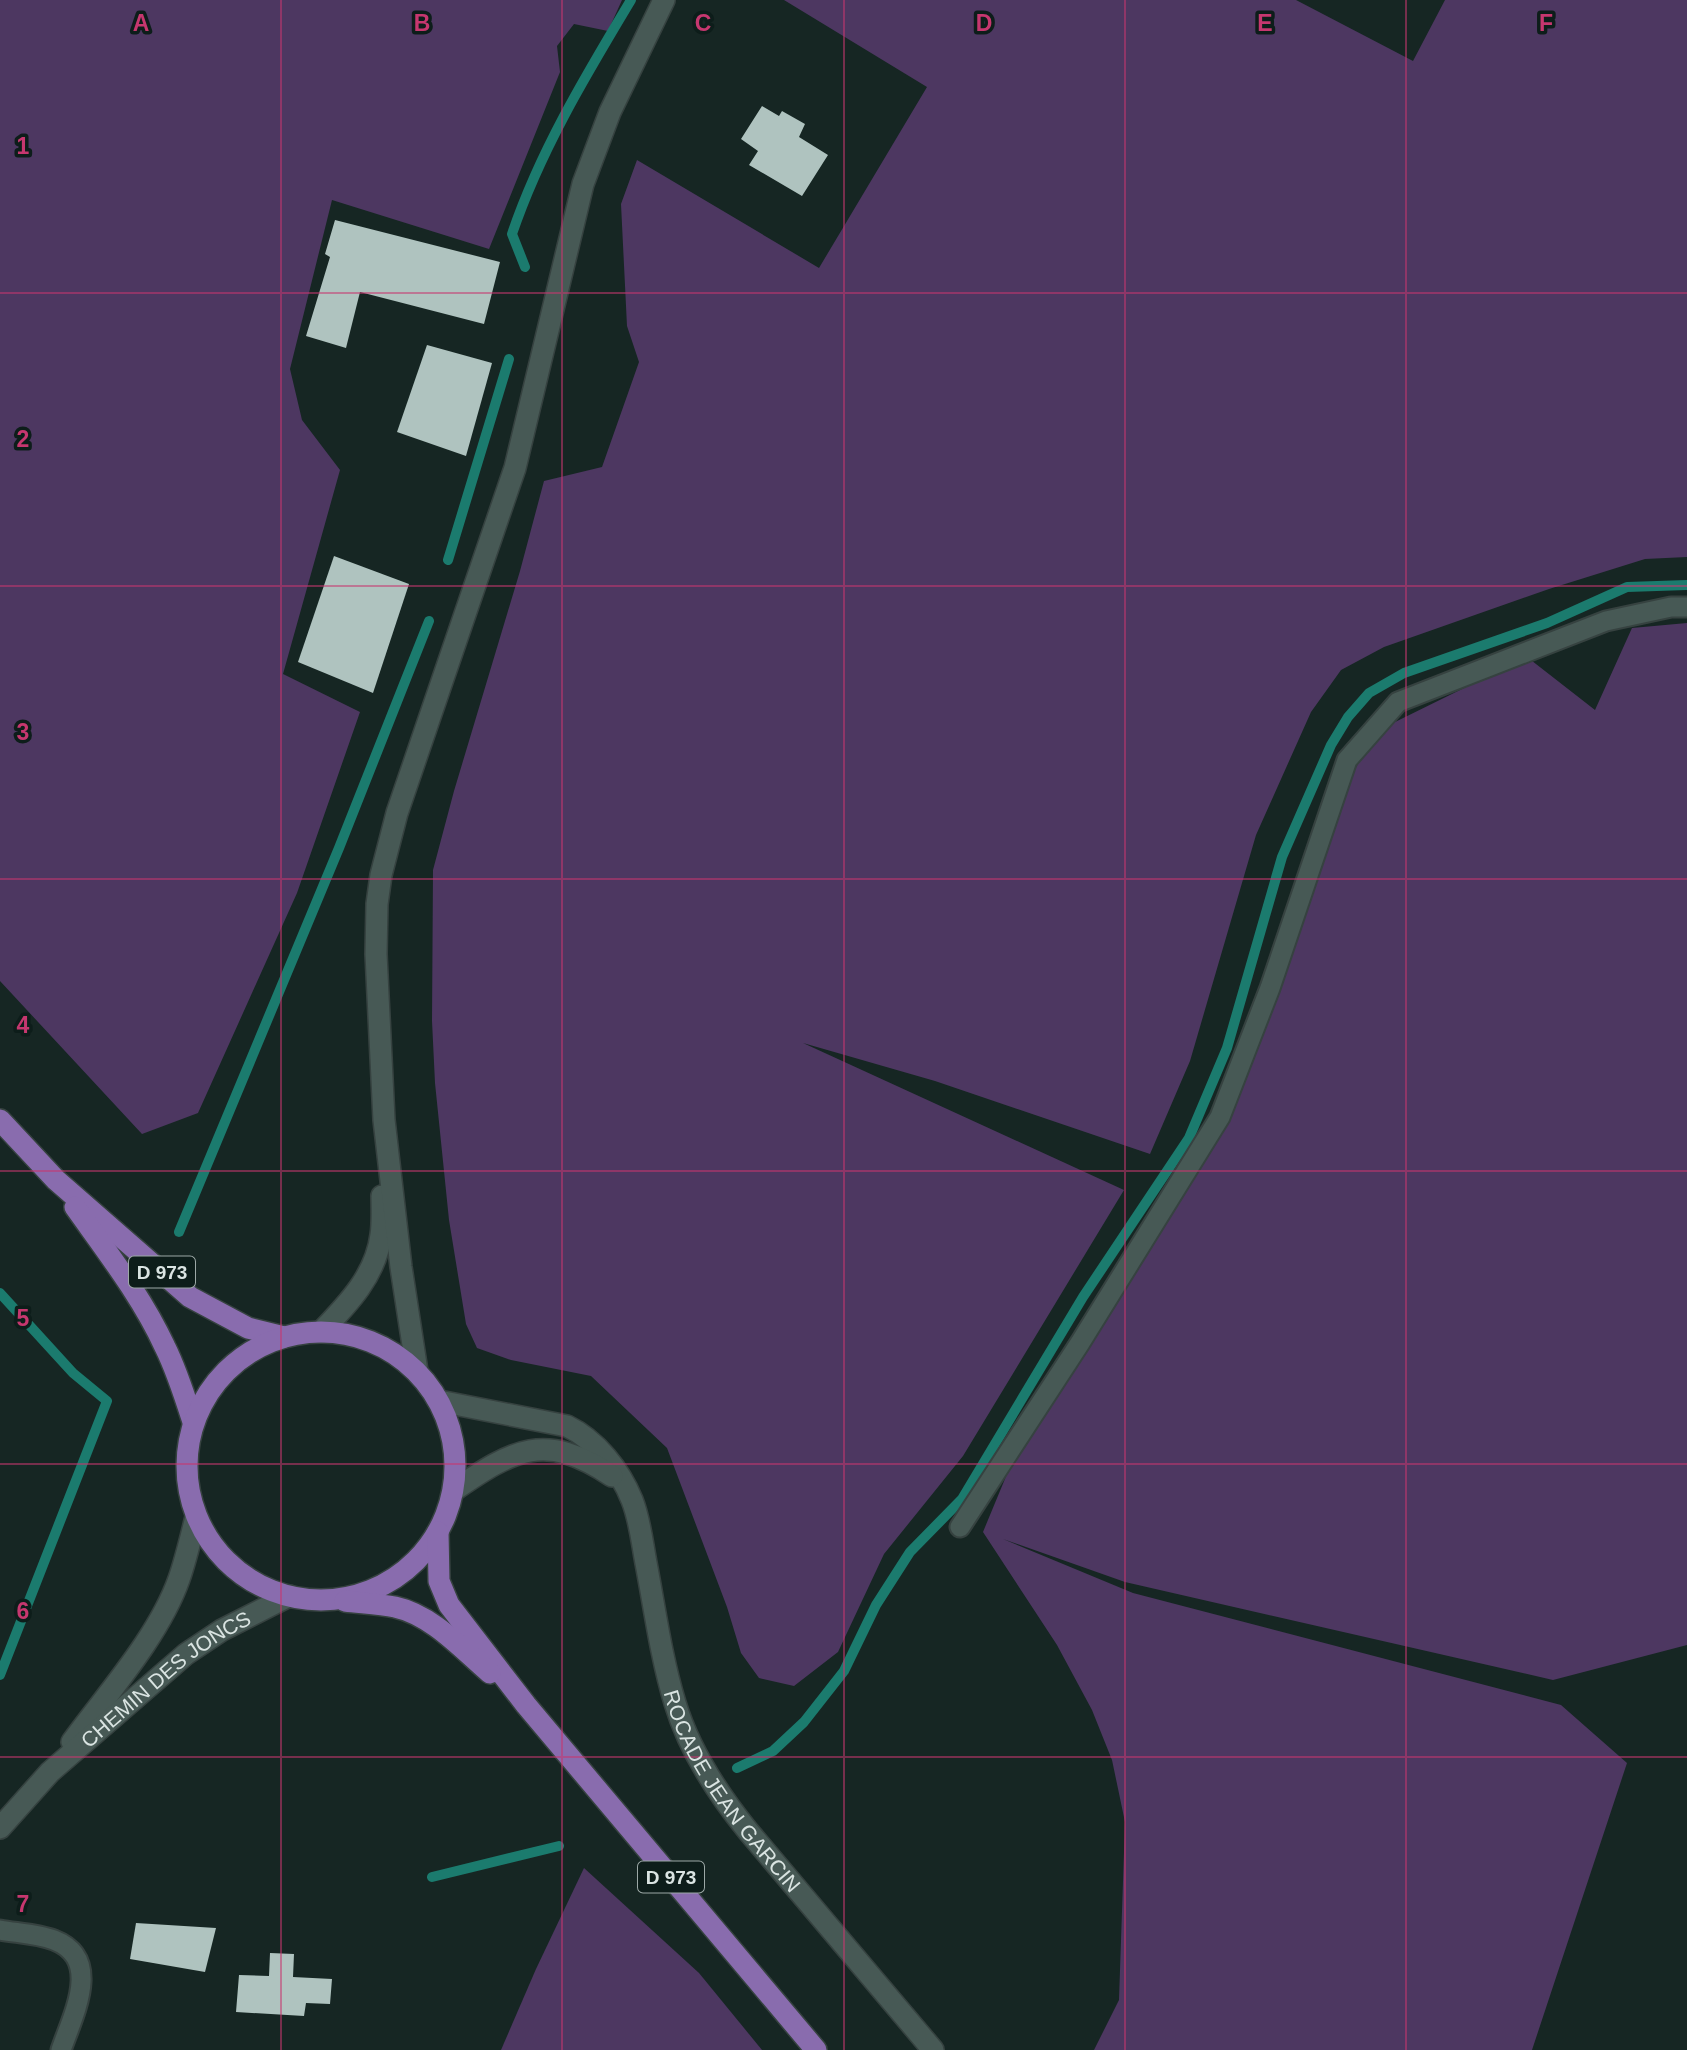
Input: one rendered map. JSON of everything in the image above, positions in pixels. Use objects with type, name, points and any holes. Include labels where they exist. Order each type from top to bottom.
[{"type":"main road","name":"D 973","points":[[0,1119],[56,1180],[190,1297],[248,1328],[284,1337]]},
{"type":"main road","name":"D 973","points":[[56,1180],[132,1288],[165,1345],[194,1422]]},
{"type":"main road","points":[[321,1332],[356,1336],[389,1350],[417,1371],[439,1401],[451,1429],[456,1460],[453,1491],[438,1532],[411,1566],[374,1589],[332,1600],[289,1596],[250,1580],[218,1553],[196,1517],[188,1486],[187,1453],[194,1422],[208,1394],[228,1369],[254,1349],[284,1337],[321,1332]]},
{"type":"main road","name":"D 973","points":[[438,1532],[439,1581],[449,1605],[526,1705],[816,2050]]},
{"type":"main road","name":"D 973","points":[[332,1600],[395,1607],[411,1612],[432,1624],[526,1705]]},
{"type":"street","points":[[417,1371],[401,1267],[384,1120],[376,954],[377,904],[381,874],[397,813],[515,468],[583,184],[610,112],[664,0]]},
{"type":"street","points":[[321,1332],[360,1287],[376,1259],[381,1235],[384,1120]]},
{"type":"street","name":"ROCADE JEAN GARCIN","points":[[439,1401],[567,1426],[596,1445],[624,1484],[632,1501],[658,1637],[676,1706],[708,1775],[736,1817],[933,2050]]},
{"type":"street","points":[[453,1491],[490,1466],[511,1455],[532,1449],[563,1451],[589,1461],[624,1484]]},
{"type":"street","name":"CHEMIN DES JONCS","points":[[0,1828],[50,1772],[151,1634],[179,1580],[196,1517]]},
{"type":"street","name":"CHEMIN DES JONCS","points":[[50,1772],[186,1654],[222,1630],[289,1596]]},
{"type":"lane","points":[[960,1527],[1080,1343],[1220,1117],[1270,988],[1347,760],[1398,702],[1606,621],[1671,607],[1687,607]]},
{"type":"lane","points":[[0,1930],[53,1940],[70,1949],[79,1958],[82,1979],[80,1996],[61,2050]]},
{"type":"shaded area","points":[[0,0],[622,0],[608,31],[574,24],[557,46],[560,72],[489,249],[332,200],[290,369],[302,420],[340,470],[283,674],[360,712],[297,893],[198,1113],[142,1134],[0,981]]},
{"type":"shaded area","points":[[784,0],[1296,0],[1413,61],[1445,0],[1687,0],[1687,557],[1645,559],[1549,589],[1384,647],[1341,670],[1311,712],[1256,835],[1190,1061],[1150,1154],[935,1081],[803,1043],[1124,1190],[963,1456],[884,1554],[838,1652],[794,1686],[759,1678],[741,1653],[727,1607],[667,1448],[591,1376],[511,1360],[477,1348],[466,1324],[449,1220],[435,1083],[432,1021],[433,870],[544,481],[602,467],[639,362],[627,326],[621,204],[637,160],[819,268],[927,87]]},
{"type":"shaded area","points":[[1687,623],[1687,1645],[1553,1680],[1125,1582],[1003,1539],[1133,1593],[1561,1705],[1627,1763],[1532,2050],[1094,2050],[1119,2000],[1125,1822],[1112,1760],[1092,1710],[1057,1645],[983,1532],[1007,1474],[1218,1134],[1343,792],[1368,745],[1391,724],[1527,657],[1595,710],[1632,628]]},
{"type":"shaded area","points":[[584,1868],[699,1973],[762,2050],[501,2050]]},
{"type":"building","points":[[762,106],[779,116],[782,111],[805,124],[799,137],[828,155],[802,196],[749,165],[758,151],[741,139]]},
{"type":"building","points":[[335,220],[500,262],[484,324],[360,292],[346,348],[306,336],[330,257],[325,254]]},
{"type":"building","points":[[427,345],[492,363],[466,456],[397,432]]},
{"type":"building","points":[[334,556],[409,584],[373,693],[298,662]]},
{"type":"building","points":[[136,1923],[216,1928],[205,1972],[130,1959]]},
{"type":"building","points":[[270,1953],[294,1954],[293,1977],[332,1979],[330,2004],[306,2003],[304,2016],[236,2012],[239,1975],[269,1976]]},
{"type":"waterway","points":[[525,267],[512,234],[523,203],[565,114],[631,0]]},
{"type":"waterway","points":[[448,560],[509,359]]},
{"type":"waterway","points":[[737,1768],[773,1751],[804,1722],[844,1671],[876,1605],[910,1552],[962,1499],[1083,1297],[1189,1138],[1227,1048],[1282,857],[1331,745],[1348,717],[1369,693],[1404,673],[1547,623],[1627,587],[1687,585]]},
{"type":"waterway","points":[[179,1232],[339,848],[429,621]]},
{"type":"waterway","points":[[0,1293],[73,1373],[107,1401],[0,1675]]},
{"type":"waterway","points":[[432,1877],[559,1846]]}]
